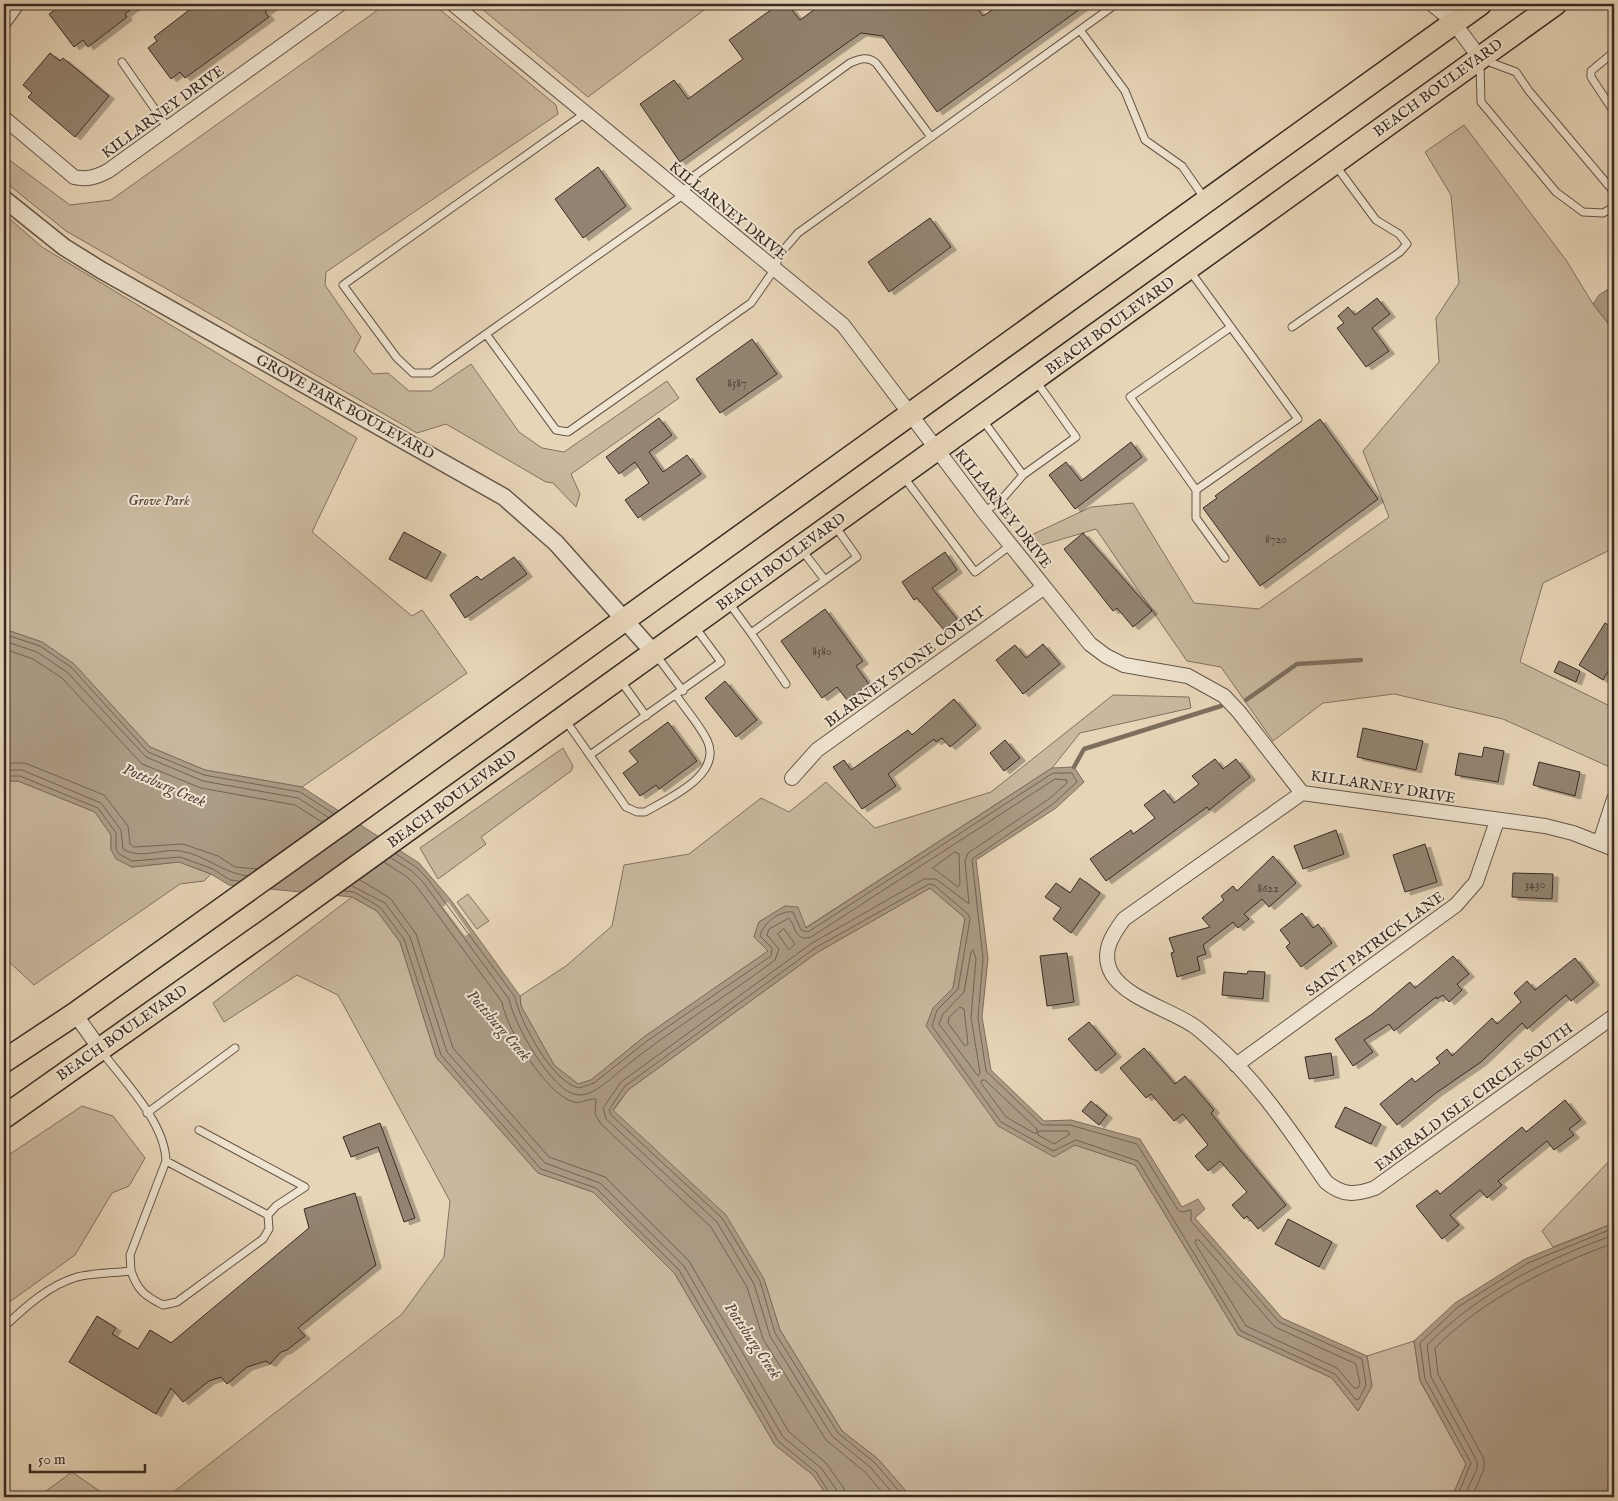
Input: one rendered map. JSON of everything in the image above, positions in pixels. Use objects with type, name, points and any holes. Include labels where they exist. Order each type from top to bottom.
[{"type":"highway","points":[[4,1061],[75,1014],[363,808],[1206,200],[1451,13],[1480,4]]},
{"type":"highway","name":"BEACH BOULEVARD","points":[[4,1117],[801,549],[1555,4]]},
{"type":"street","points":[[4,22],[17,4]]},
{"type":"street","name":"KILLARNEY DRIVE","points":[[453,4],[682,195],[842,325],[1043,588],[1090,644],[1106,656],[1124,665],[1188,676],[1224,696],[1302,793],[1497,821],[1545,826],[1600,842],[1614,849]]},
{"type":"street","points":[[1432,4],[1451,13],[1480,58]]},
{"type":"street","name":"KILLARNEY DRIVE","points":[[4,118],[74,177],[82,179],[95,178],[108,172],[333,6]]},
{"type":"street","name":"GROVE PARK BOULEVARD","points":[[4,199],[64,247],[101,270],[504,497],[556,543],[654,653]]},
{"type":"street","name":"BLARNEY STONE COURT","points":[[792,778],[818,750],[1043,588]]},
{"type":"street","points":[[1236,1064],[1194,1026],[1122,986],[1112,974],[1107,960],[1108,945],[1124,919],[1302,793]]},
{"type":"street","points":[[1600,842],[1614,799]]},
{"type":"street","name":"SAINT PATRICK LANE","points":[[1236,1064],[1456,905],[1476,882],[1497,821]]},
{"type":"street","points":[[75,1014],[100,1049]]},
{"type":"street","name":"EMERALD ISLE CIRCLE SOUTH","points":[[1236,1064],[1262,1091],[1326,1182],[1336,1190],[1349,1195],[1375,1188],[1614,1016]]},
{"type":"lane","points":[[486,334],[556,430],[568,432],[751,303],[774,270],[780,254],[798,233],[1116,4]]},
{"type":"lane","points":[[1080,30],[1124,91],[1145,140],[1182,166],[1206,200]]},
{"type":"lane","points":[[1614,52],[1592,71],[1591,77],[1614,112]]},
{"type":"lane","points":[[584,114],[342,286],[397,358],[413,373],[431,373],[682,195],[694,176],[850,63],[860,58],[870,58],[876,63],[931,137]]},
{"type":"lane","points":[[1614,192],[1529,91],[1516,72],[1480,58],[1481,102],[1556,192],[1583,212],[1603,213],[1614,207]]},
{"type":"lane","points":[[122,62],[168,128]]},
{"type":"lane","points":[[1292,326],[1400,252],[1407,244],[1399,234],[1376,220],[1334,164]]},
{"type":"lane","points":[[1188,269],[1298,419],[1196,490]]},
{"type":"lane","points":[[1225,558],[1196,518],[1196,490],[1130,397],[1231,327]]},
{"type":"lane","points":[[984,512],[1003,498],[1023,475],[1076,437],[1035,380]]},
{"type":"lane","points":[[981,418],[1023,475]]},
{"type":"lane","points":[[902,476],[975,572],[1011,545]]},
{"type":"lane","points":[[751,633],[857,557],[834,525]]},
{"type":"lane","points":[[801,549],[825,580]]},
{"type":"lane","points":[[728,601],[786,684]]},
{"type":"lane","points":[[590,755],[721,662],[693,625]]},
{"type":"lane","points":[[654,653],[683,690]]},
{"type":"lane","points":[[619,679],[646,716]]},
{"type":"lane","points":[[564,718],[626,807],[636,812],[645,812],[697,780],[708,763],[708,741],[676,695]]},
{"type":"lane","points":[[147,1113],[235,1048]]},
{"type":"lane","points":[[100,1049],[161,1133],[166,1147],[166,1161],[130,1255],[131,1271],[136,1286],[148,1298],[163,1306],[178,1302],[263,1239],[269,1229],[268,1215],[276,1206],[305,1187],[199,1130]]},
{"type":"lane","points":[[166,1161],[268,1215]]},
{"type":"lane","points":[[4,1327],[33,1301],[56,1285],[77,1277],[131,1271]]},
{"type":"green space","points":[[386,4],[433,4],[556,105],[558,114],[326,272],[325,285],[361,337],[354,351],[373,374],[388,373],[409,391],[431,391],[471,364],[519,432],[542,448],[564,452],[667,381],[679,398],[571,474],[580,494],[576,507],[553,483],[546,482],[446,424],[417,433],[66,231],[4,181],[4,156],[70,205],[111,200]]},
{"type":"green space","points":[[476,4],[712,4],[588,97]]},
{"type":"green space","points":[[1464,125],[1566,260],[1593,304],[1614,331],[1614,548],[1543,583],[1520,662],[1614,708],[1614,769],[1503,719],[1394,694],[1323,703],[1273,741],[1221,667],[1187,661],[1096,529],[1029,549],[1023,539],[1091,507],[1133,503],[1194,603],[1259,609],[1389,517],[1363,451],[1439,362],[1436,318],[1459,283],[1451,195],[1425,152]]},
{"type":"green space","name":"Grove Park","points":[[4,214],[42,247],[357,438],[312,532],[412,616],[422,610],[467,673],[302,787],[205,770],[150,747],[74,664],[42,642],[4,629]]},
{"type":"green space","points":[[1113,695],[1189,697],[1191,708],[1080,733],[1052,768],[805,928],[785,906],[759,922],[754,937],[768,951],[644,1037],[591,1080],[578,1084],[554,1065],[521,1006],[520,996],[566,966],[612,926],[624,865],[689,854],[761,798],[789,812],[826,782],[875,828],[991,792]]},
{"type":"green space","points":[[563,748],[573,766],[571,771],[481,837],[486,844],[438,879],[420,848]]},
{"type":"green space","points":[[4,781],[18,781],[95,812],[111,835],[111,850],[131,867],[179,862],[211,874],[204,881],[180,884],[34,985],[4,957]]},
{"type":"green space","points":[[930,888],[965,918],[953,988],[933,1008],[998,1126],[1075,1145],[1135,1165],[1238,1335],[1332,1378],[1358,1411],[1372,1386],[1367,1356],[1414,1341],[1420,1381],[1466,1464],[1452,1497],[911,1497],[878,1459],[842,1431],[780,1330],[764,1279],[613,1111],[628,1090],[818,952]]},
{"type":"green space","points":[[468,894],[489,921],[477,929],[457,902]]},
{"type":"green space","points":[[352,897],[377,911],[400,942],[436,1057],[538,1173],[593,1192],[675,1274],[775,1445],[813,1475],[828,1497],[167,1497],[402,1314],[444,1257],[450,1201],[338,995],[297,975],[224,1022],[213,1003]]},
{"type":"green space","points":[[82,1106],[113,1116],[145,1158],[129,1186],[112,1193],[75,1255],[4,1306],[4,1158]]},
{"type":"green space","points":[[1614,1156],[1614,1223],[1553,1247],[1542,1231]]},
{"type":"green space","points":[[72,1472],[108,1497],[38,1497]]},
{"type":"water","points":[[1610,288],[1614,290],[1614,331],[1593,304],[1599,295]]},
{"type":"water","name":"Pottsburg Creek","points":[[4,629],[42,642],[74,664],[150,747],[205,770],[302,787],[419,863],[450,899],[520,996],[521,1006],[554,1065],[578,1084],[591,1080],[644,1037],[768,951],[754,937],[759,922],[785,906],[798,907],[806,928],[1052,768],[1074,767],[1084,782],[1056,808],[976,860],[988,959],[982,1017],[991,1070],[1044,1121],[1071,1120],[1140,1139],[1182,1207],[1198,1199],[1205,1209],[1195,1218],[1282,1318],[1367,1356],[1372,1386],[1358,1411],[1332,1378],[1238,1335],[1135,1165],[1075,1145],[1054,1157],[998,1126],[926,1026],[933,1008],[953,988],[965,918],[930,888],[818,952],[628,1090],[613,1110],[726,1215],[764,1279],[780,1330],[842,1431],[878,1459],[911,1497],[828,1497],[813,1475],[775,1445],[675,1274],[593,1192],[538,1173],[436,1057],[400,942],[377,911],[352,897],[229,885],[211,874],[179,862],[132,867],[116,859],[111,850],[111,835],[95,812],[18,781],[4,781]]},
{"type":"water","points":[[1614,1223],[1614,1497],[1452,1497],[1466,1464],[1420,1380],[1414,1341],[1455,1303],[1525,1259]]},
{"type":"pier","points":[[448,902],[470,933],[465,936],[443,907]]},
{"type":"building","points":[[64,4],[138,4],[125,14],[127,17],[88,47],[83,40],[74,47],[49,14]]},
{"type":"building","points":[[197,4],[276,4],[265,12],[269,17],[185,78],[180,72],[171,79],[148,48],[157,41],[154,37]]},
{"type":"building","points":[[779,4],[787,4],[800,20],[822,4],[974,4],[983,16],[1001,4],[1087,4],[937,112],[883,36],[861,33],[680,162],[640,104],[674,80],[688,99],[743,59],[729,40]]},
{"type":"building","points":[[50,53],[60,61],[63,58],[109,96],[75,137],[28,97],[32,93],[23,85]]},
{"type":"building","points":[[598,167],[626,206],[583,238],[555,199]]},
{"type":"building","points":[[930,218],[951,247],[889,292],[868,262]]},
{"type":"building","points":[[1377,298],[1390,314],[1372,328],[1389,351],[1366,367],[1337,328],[1344,323],[1338,316],[1348,307],[1355,315]]},
{"type":"building","points":[[752,339],[777,374],[720,413],[696,379]]},
{"type":"building","points":[[659,418],[672,435],[649,452],[663,472],[687,455],[701,474],[638,518],[625,500],[649,483],[635,462],[619,474],[606,457]]},
{"type":"building","points":[[1320,419],[1378,499],[1260,586],[1203,508],[1217,498],[1215,496]]},
{"type":"building","points":[[1131,442],[1142,457],[1075,509],[1049,475],[1066,462],[1081,481]]},
{"type":"building","points":[[404,532],[441,552],[426,579],[389,559]]},
{"type":"building","points":[[1083,533],[1152,611],[1133,627],[1117,608],[1113,611],[1064,549]]},
{"type":"building","points":[[945,552],[957,570],[932,588],[957,619],[944,630],[917,598],[914,600],[902,582]]},
{"type":"building","points":[[514,557],[527,574],[465,618],[450,595],[477,576],[481,580]]},
{"type":"building","points":[[825,609],[863,661],[856,666],[869,684],[847,700],[837,687],[822,698],[781,641]]},
{"type":"building","points":[[1605,623],[1614,628],[1614,661],[1603,680],[1579,665]]},
{"type":"building","points":[[1043,644],[1060,664],[1023,694],[996,660],[1015,645],[1026,658]]},
{"type":"building","points":[[1559,661],[1580,671],[1576,682],[1554,672]]},
{"type":"building","points":[[725,681],[757,720],[736,737],[705,698]]},
{"type":"building","points":[[954,699],[976,725],[950,747],[942,738],[936,742],[934,739],[888,774],[896,786],[862,809],[833,767],[844,760],[851,770],[908,730],[912,735]]},
{"type":"building","points":[[668,722],[697,761],[659,789],[656,785],[640,796],[623,773],[638,762],[629,751]]},
{"type":"building","points":[[1363,728],[1423,741],[1416,770],[1357,757]]},
{"type":"building","points":[[1005,740],[1020,758],[1004,771],[990,753]]},
{"type":"building","points":[[1484,747],[1504,751],[1498,782],[1455,775],[1459,753],[1482,757]]},
{"type":"building","points":[[1215,759],[1223,769],[1236,759],[1250,777],[1209,810],[1207,807],[1106,881],[1090,859],[1131,830],[1133,834],[1155,818],[1144,805],[1164,790],[1174,803],[1199,784],[1192,776]]},
{"type":"building","points":[[1539,762],[1580,772],[1575,796],[1533,785]]},
{"type":"building","points":[[1336,830],[1344,854],[1303,869],[1294,846]]},
{"type":"building","points":[[1425,844],[1437,882],[1405,892],[1393,855]]},
{"type":"building","points":[[1273,856],[1296,883],[1269,907],[1262,899],[1244,914],[1249,919],[1238,928],[1233,922],[1203,945],[1206,954],[1197,957],[1200,970],[1177,977],[1171,953],[1174,952],[1169,938],[1210,927],[1202,918],[1224,900],[1221,896],[1233,886],[1237,891]]},
{"type":"building","points":[[1513,873],[1553,874],[1552,899],[1512,897]]},
{"type":"building","points":[[1080,878],[1100,893],[1071,933],[1053,919],[1061,908],[1045,897],[1056,883],[1070,893]]},
{"type":"building","points":[[1302,913],[1313,928],[1318,924],[1332,943],[1301,967],[1286,947],[1290,943],[1280,930]]},
{"type":"building","points":[[1067,953],[1074,1002],[1047,1006],[1040,956]]},
{"type":"building","points":[[1453,956],[1469,974],[1457,984],[1462,990],[1449,1002],[1443,995],[1437,999],[1436,997],[1394,1031],[1389,1024],[1364,1040],[1373,1052],[1353,1066],[1335,1039],[1372,1014],[1410,982],[1415,988]]},
{"type":"building","points":[[1575,958],[1594,982],[1571,1001],[1566,995],[1527,1029],[1522,1023],[1481,1062],[1436,1093],[1397,1125],[1380,1104],[1412,1078],[1415,1082],[1440,1063],[1436,1058],[1447,1049],[1452,1056],[1492,1018],[1497,1024],[1521,1002],[1514,993],[1527,981],[1535,990]]},
{"type":"building","points":[[1248,971],[1265,972],[1263,999],[1222,995],[1224,972],[1247,974]]},
{"type":"building","points":[[1089,1022],[1116,1054],[1096,1071],[1068,1039]]},
{"type":"building","points":[[1144,1048],[1175,1084],[1185,1076],[1214,1110],[1211,1113],[1286,1205],[1258,1229],[1247,1216],[1244,1219],[1232,1205],[1247,1192],[1220,1161],[1208,1171],[1195,1156],[1208,1145],[1183,1114],[1174,1121],[1151,1094],[1146,1098],[1120,1068]]},
{"type":"building","points":[[1331,1053],[1334,1075],[1309,1079],[1305,1057]]},
{"type":"building","points":[[1565,1100],[1581,1120],[1569,1129],[1574,1135],[1554,1150],[1547,1141],[1498,1181],[1502,1185],[1487,1198],[1480,1190],[1450,1215],[1459,1225],[1442,1239],[1416,1206],[1437,1190],[1440,1194],[1522,1127],[1526,1132]]},
{"type":"building","points":[[1091,1101],[1107,1115],[1099,1125],[1082,1111]]},
{"type":"building","points":[[1345,1107],[1381,1124],[1371,1144],[1335,1127]]},
{"type":"building","points":[[380,1123],[415,1218],[404,1222],[378,1147],[351,1157],[343,1137]]},
{"type":"building","points":[[355,1193],[376,1265],[298,1328],[305,1336],[287,1350],[281,1352],[270,1364],[266,1361],[247,1367],[227,1384],[221,1377],[209,1381],[183,1402],[171,1388],[156,1414],[69,1362],[97,1316],[116,1328],[112,1334],[138,1349],[150,1330],[171,1343],[309,1228],[304,1209]]},
{"type":"building","points":[[1288,1219],[1332,1242],[1319,1267],[1275,1244]]},
{"type":"waterway","points":[[1246,700],[1297,664],[1361,660]]},
{"type":"waterway","points":[[1074,767],[1084,749],[1221,706]]}]
